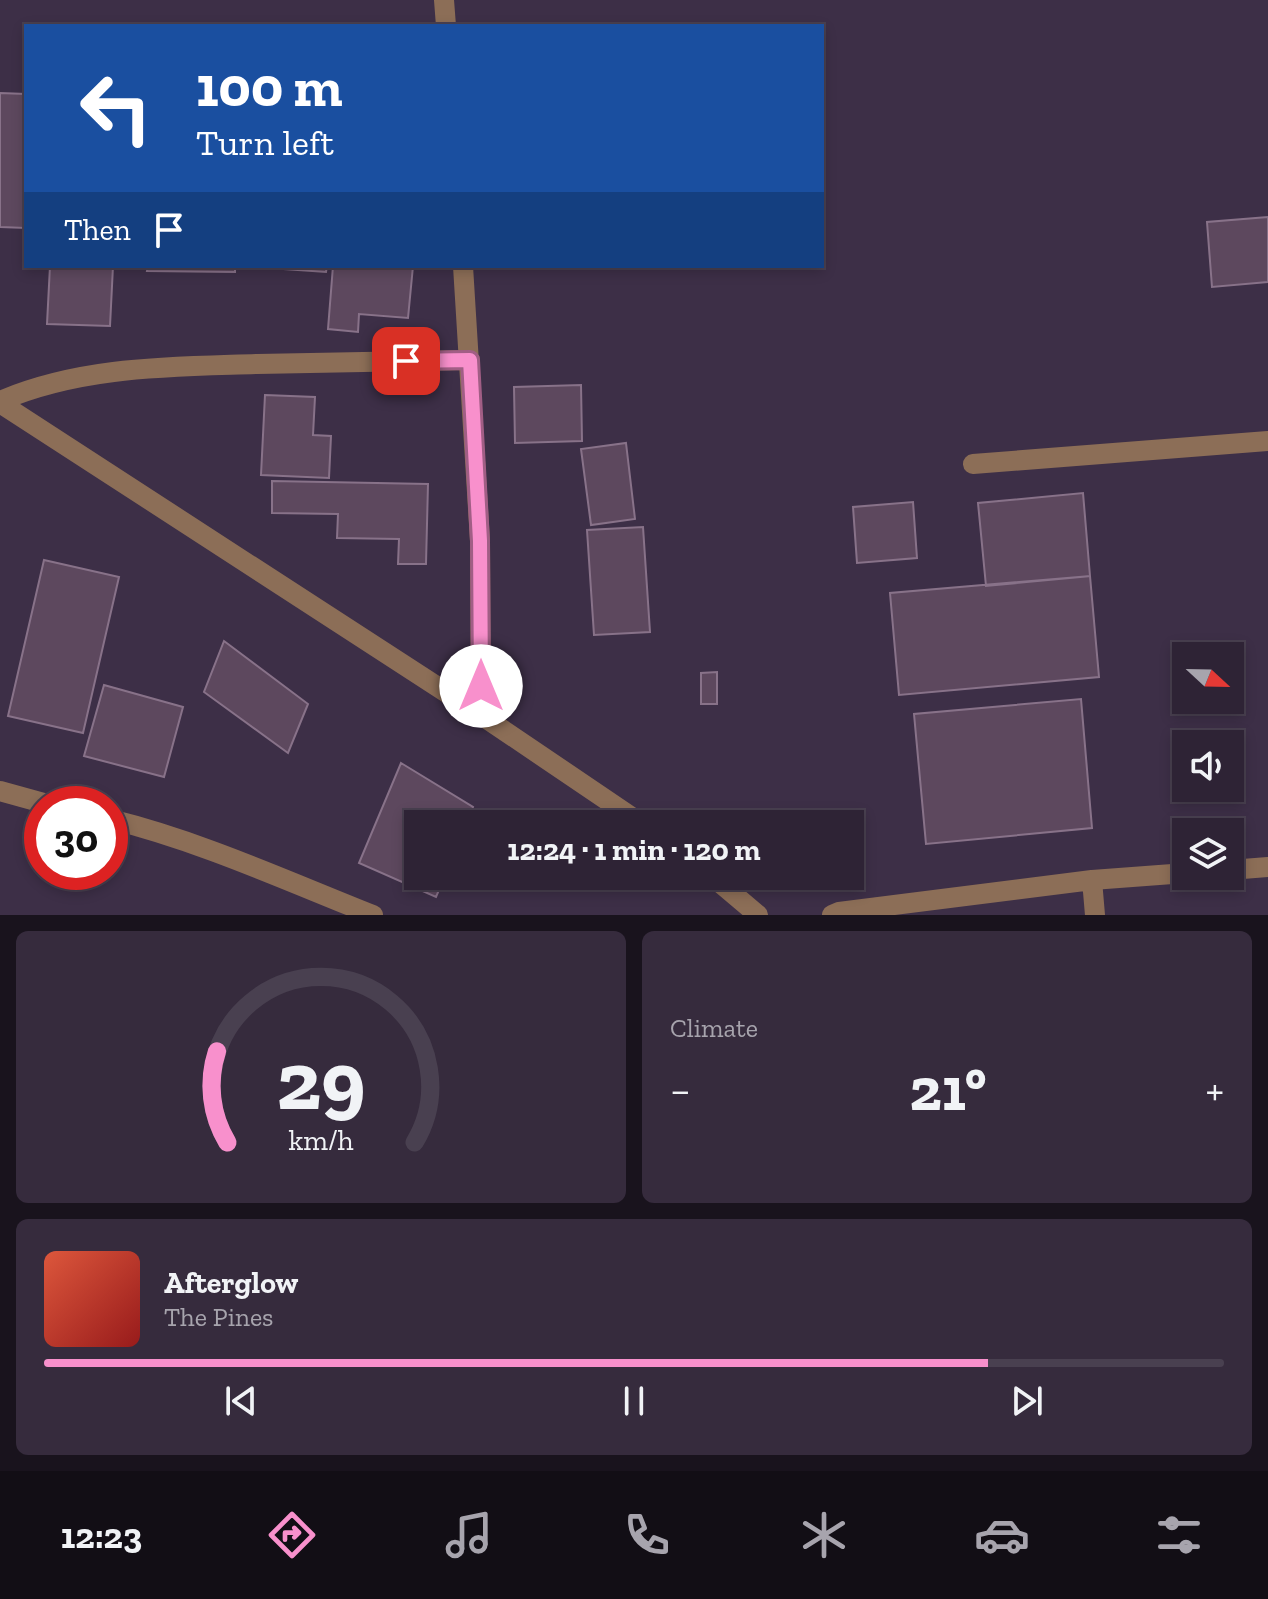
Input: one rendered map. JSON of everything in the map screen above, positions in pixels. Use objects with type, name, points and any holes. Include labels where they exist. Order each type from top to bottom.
[{"type":"street","points":[[444,0],[446,24]]},
{"type":"street","points":[[463,268],[480,541],[481,715]]},
{"type":"street","points":[[0,402],[36,386],[59,380],[152,367],[470,360]]},
{"type":"street","points":[[0,402],[621,810]]},
{"type":"street","points":[[973,464],[1268,441]]},
{"type":"street","points":[[0,791],[24,798]]},
{"type":"street","points":[[128,823],[373,915]]},
{"type":"street","points":[[1244,869],[1268,867]]},
{"type":"street","points":[[832,915],[1092,880],[1172,874]]},
{"type":"street","points":[[1092,880],[1095,915]]},
{"type":"street","points":[[729,890],[758,915]]},
{"type":"building","points":[[0,93],[24,94],[24,228],[0,227]]},
{"type":"building","points":[[1268,217],[1268,282],[1212,287],[1207,222]]},
{"type":"building","points":[[50,268],[113,268],[110,326],[47,324]]},
{"type":"building","points":[[148,268],[235,268],[235,272],[147,271]]},
{"type":"building","points":[[267,268],[327,268],[326,272]]},
{"type":"building","points":[[333,268],[413,268],[408,318],[359,314],[358,332],[328,329]]},
{"type":"building","points":[[581,385],[582,441],[515,443],[514,387]]},
{"type":"building","points":[[265,395],[315,397],[313,435],[331,436],[329,478],[261,475]]},
{"type":"building","points":[[626,443],[635,519],[591,525],[581,449]]},
{"type":"building","points":[[272,481],[428,484],[426,564],[398,564],[399,539],[337,538],[338,514],[272,513]]},
{"type":"building","points":[[1083,493],[1090,576],[986,586],[978,503]]},
{"type":"building","points":[[913,502],[917,558],[857,563],[853,507]]},
{"type":"building","points":[[643,527],[650,632],[594,635],[587,530]]},
{"type":"building","points":[[44,560],[119,577],[83,733],[8,716]]},
{"type":"building","points":[[1090,576],[1099,677],[899,695],[890,593]]},
{"type":"building","points":[[224,641],[308,704],[288,753],[204,692]]},
{"type":"building","points":[[717,672],[717,704],[701,704],[701,673]]},
{"type":"building","points":[[104,685],[183,707],[164,777],[84,756]]},
{"type":"building","points":[[1081,699],[1092,828],[926,844],[914,714]]},
{"type":"building","points":[[401,763],[473,807],[472,810],[404,810],[404,883],[359,863]]},
{"type":"building","points":[[420,890],[439,890],[436,897]]},
{"type":"route","points":[[406,361],[470,360],[480,541],[481,686]]}]
